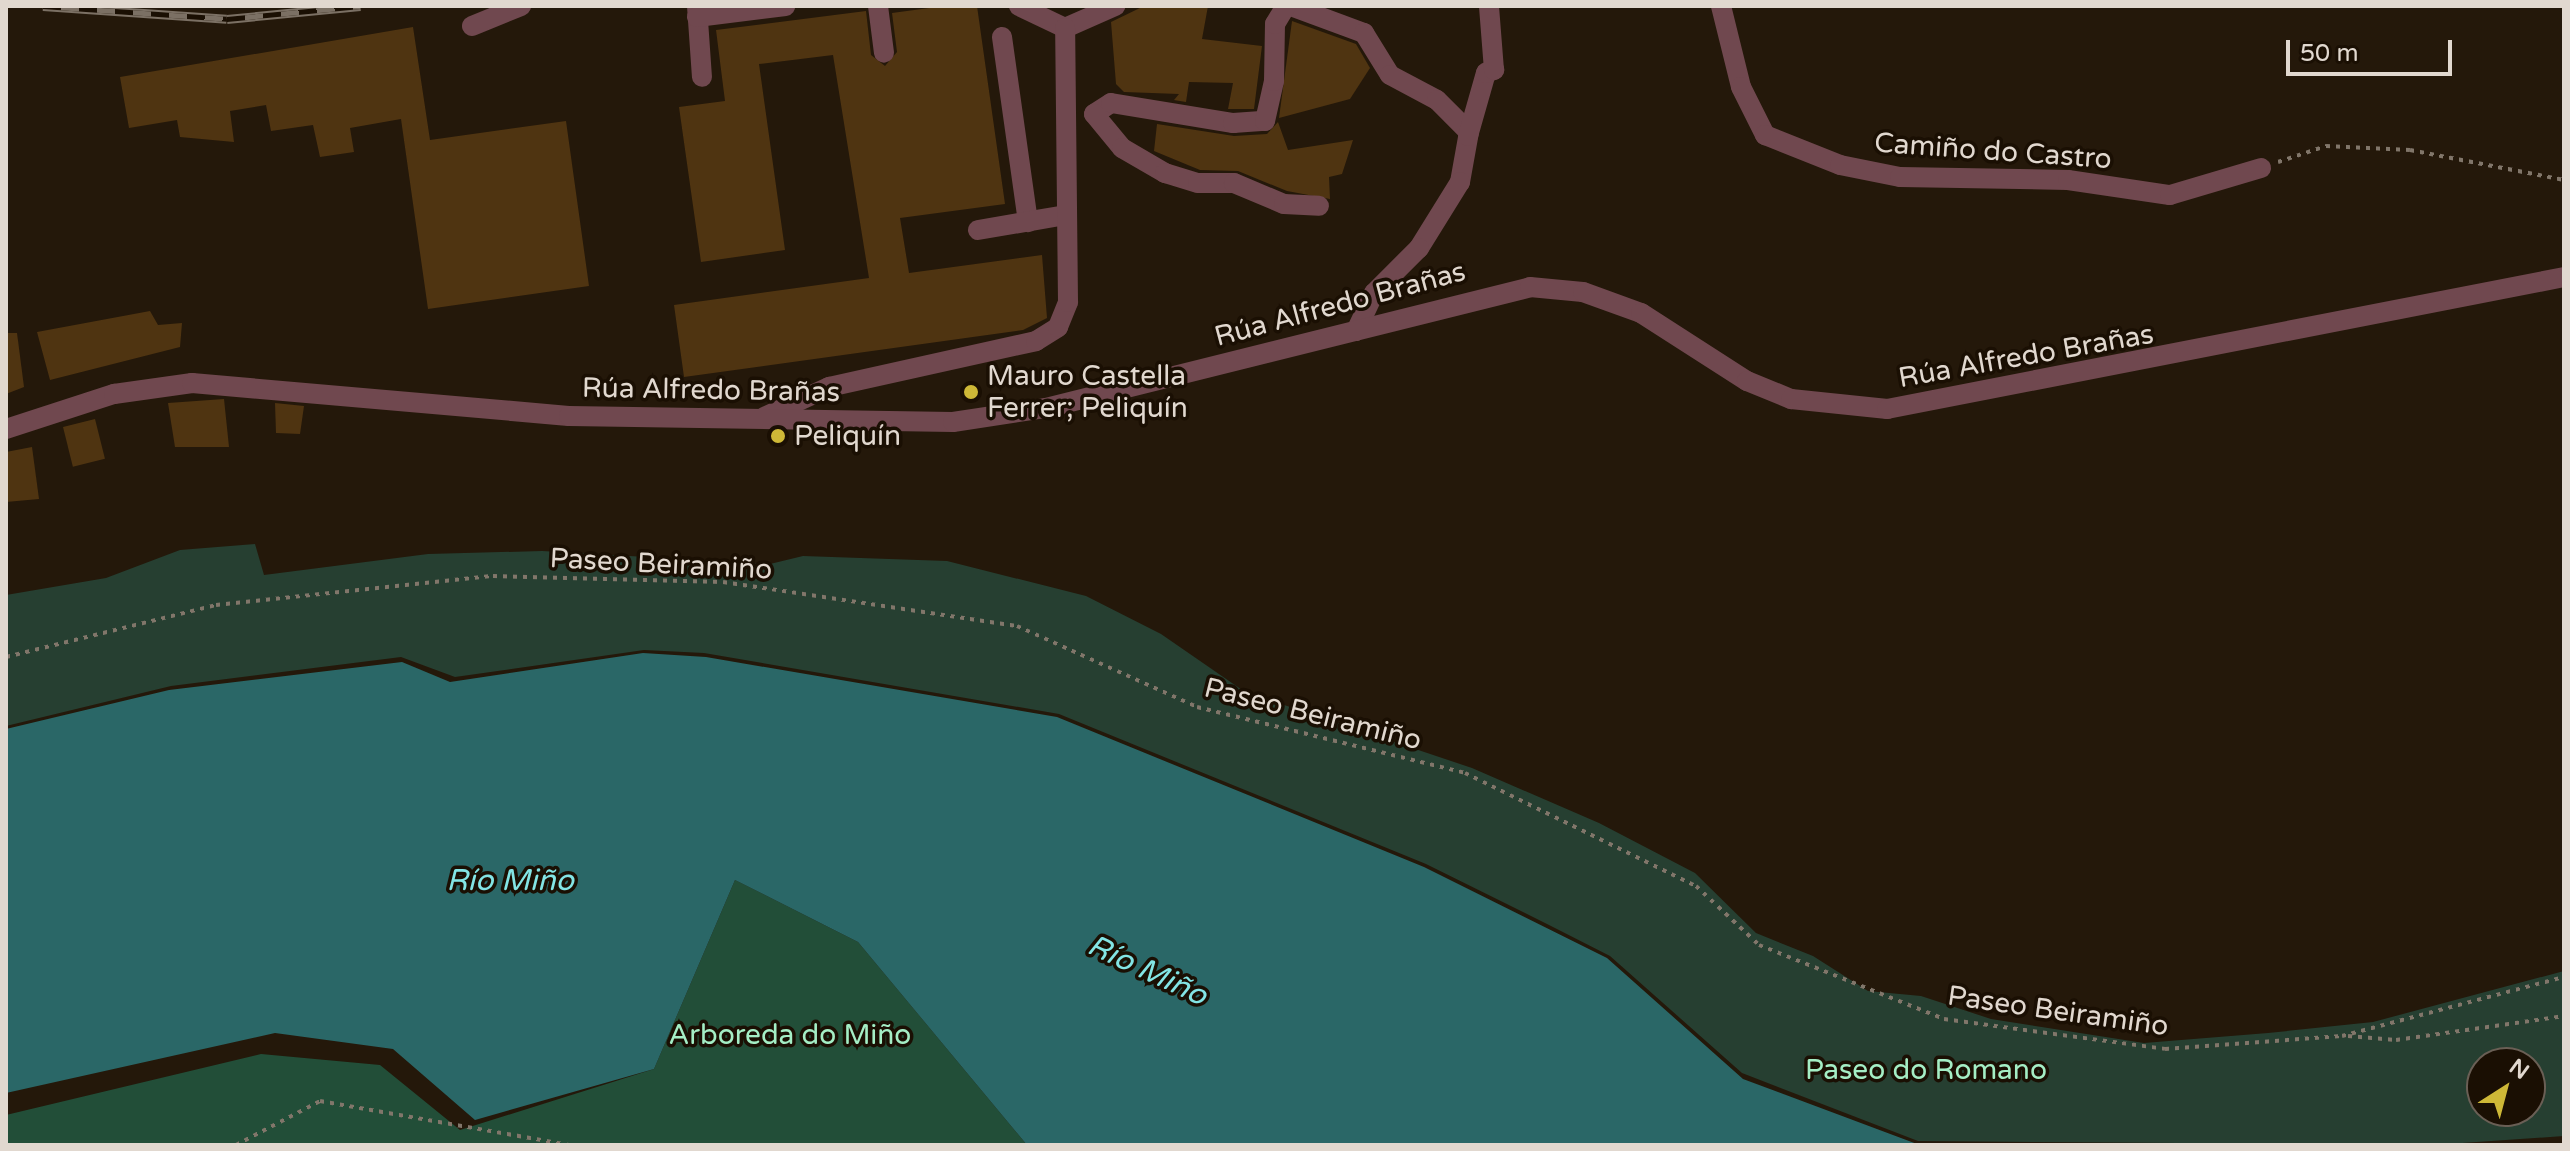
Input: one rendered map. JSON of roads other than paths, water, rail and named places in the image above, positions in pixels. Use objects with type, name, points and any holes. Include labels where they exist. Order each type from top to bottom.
[{"type":"street","points":[[472,26],[521,6]]},
{"type":"street","points":[[702,77],[697,12],[785,6]]},
{"type":"street","points":[[878,6],[884,53]]},
{"type":"street","points":[[1019,6],[1065,28],[1115,6]]},
{"type":"street","points":[[1094,114],[1111,103],[1233,123],[1265,121],[1275,24],[1288,6],[1364,33],[1390,75],[1437,100],[1468,136]]},
{"type":"street","points":[[1356,331],[1374,293],[1419,248],[1460,182],[1468,136],[1486,73],[1494,70],[1489,6]]},
{"type":"street","name":"Camiño do Castro","points":[[1721,6],[1741,87],[1765,135],[1840,165],[1900,177],[2068,180],[2170,195],[2261,168]]},
{"type":"street","points":[[761,419],[829,387],[1047,337],[1068,302],[1063,104],[1065,28]]},
{"type":"street","points":[[1002,37],[1028,222]]},
{"type":"street","points":[[1063,104],[1094,114],[1122,148],[1165,173],[1198,183],[1234,183],[1284,204],[1319,206]]},
{"type":"street","points":[[978,230],[1066,215]]},
{"type":"street","name":"Rúa Alfredo Brañas","points":[[6,429],[114,394],[192,383],[569,416],[909,423],[1003,416],[1356,331],[1487,293],[1555,288],[1641,313],[1767,391],[1824,406],[1887,409],[2564,277]]},
{"type":"water","name":"Río Miño","points":[[643,653],[706,657],[1057,717],[1424,867],[1607,958],[1743,1079],[1917,1144],[1966,1145],[1027,1145],[858,942],[735,880],[654,1069],[475,1120],[393,1049],[275,1033],[6,1093],[6,729],[169,690],[402,662],[450,682]]},
{"type":"railway","points":[[43,6],[227,19],[360,6]]},
{"type":"place","name":"Mauro Castella Ferrer; Peliquín","points":[[971,392]]},
{"type":"place","name":"Peliquín","points":[[778,436]]},
{"type":"park label","name":"Arboreda do Miño","points":[[790,1035]]},
{"type":"park label","name":"Paseo do Romano","points":[[1926,1070]]}]
